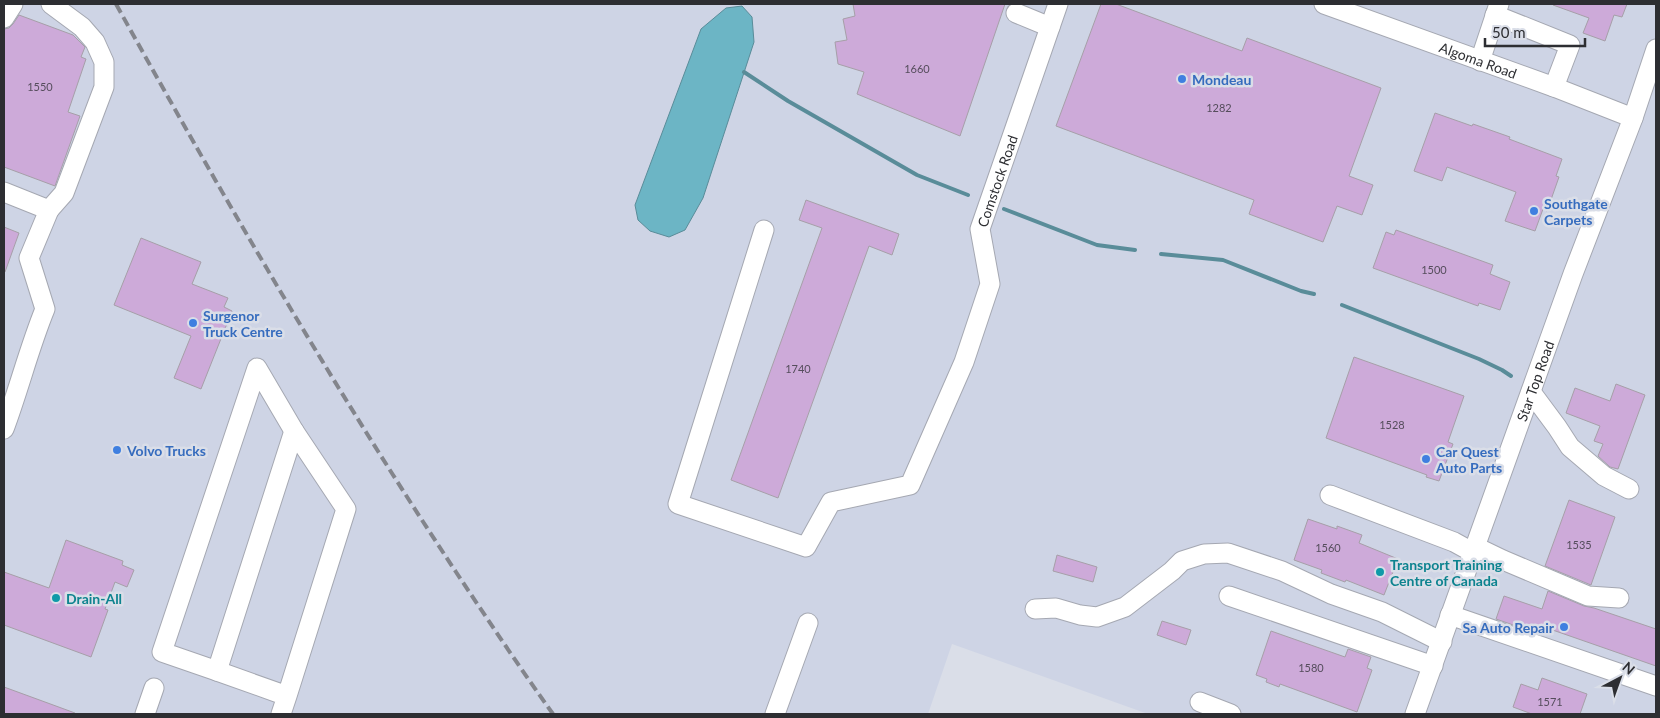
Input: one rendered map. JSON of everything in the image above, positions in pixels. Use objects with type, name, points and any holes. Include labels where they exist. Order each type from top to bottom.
[{"type":"street","points":[[4,18],[12,4]]},
{"type":"street","points":[[4,429],[13,406],[33,338],[46,309],[29,258],[49,210],[64,193],[104,86],[104,62],[95,42],[82,27],[51,4]]},
{"type":"street","name":"Comstock Road","points":[[764,230],[678,504],[806,547],[831,502],[910,485],[964,362],[990,284],[980,229],[1058,4]]},
{"type":"street","name":"Algoma Road","points":[[1324,4],[1633,118]]},
{"type":"street","points":[[1480,61],[1497,9],[1570,45],[1554,88]]},
{"type":"street","points":[[1016,13],[1050,27]]},
{"type":"street","name":"Star Top Road","points":[[1415,714],[1573,274],[1633,118],[1656,49]]},
{"type":"street","points":[[4,192],[49,210]]},
{"type":"street","points":[[281,714],[287,696],[346,509],[294,431],[257,368],[162,652],[287,696]]},
{"type":"street","points":[[1530,392],[1570,447],[1604,476],[1629,489]]},
{"type":"street","points":[[217,671],[294,431]]},
{"type":"street","points":[[1330,495],[1503,560],[1588,596],[1619,598]]},
{"type":"street","points":[[1035,609],[1056,608],[1080,615],[1097,617],[1125,607],[1172,571],[1182,561],[1204,554],[1228,553],[1282,571],[1331,594],[1382,612],[1442,642]]},
{"type":"street","points":[[1229,596],[1433,666]]},
{"type":"street","points":[[1450,615],[1656,686]]},
{"type":"street","points":[[775,714],[808,623]]},
{"type":"street","points":[[145,714],[154,688]]},
{"type":"street","points":[[1200,702],[1230,714]]},
{"type":"shaded area","points":[[4,4],[1656,4],[1656,714],[1148,714],[952,644],[928,714],[4,714]]},
{"type":"water","points":[[742,6],[752,17],[754,42],[703,198],[685,230],[669,237],[650,231],[638,220],[635,205],[701,29],[726,8]]},
{"type":"building","points":[[853,4],[1005,4],[960,136],[857,94],[864,72],[838,64],[835,42],[847,40],[843,19],[855,16]]},
{"type":"building","points":[[1101,4],[1116,4],[1242,51],[1247,38],[1381,88],[1349,176],[1373,185],[1362,215],[1337,206],[1323,242],[1249,214],[1254,200],[1056,126]]},
{"type":"building","points":[[1553,4],[1627,4],[1622,17],[1614,15],[1605,41],[1583,33],[1589,18]]},
{"type":"building","points":[[19,15],[73,35],[85,47],[81,57],[86,59],[68,112],[80,116],[55,186],[4,167],[4,29],[9,28]]},
{"type":"building","points":[[1435,113],[1510,137],[1509,139],[1562,159],[1556,176],[1559,177],[1547,211],[1543,209],[1535,231],[1505,221],[1516,192],[1447,167],[1442,181],[1414,171]]},
{"type":"building","points":[[806,200],[899,234],[892,255],[869,246],[778,498],[731,480],[822,228],[799,220]]},
{"type":"building","points":[[4,227],[19,233],[5,272],[4,272]]},
{"type":"building","points":[[1396,230],[1493,265],[1490,274],[1510,282],[1500,310],[1479,303],[1478,306],[1373,268],[1386,232],[1394,235]]},
{"type":"building","name":"Surgenor Truck Centre","points":[[141,238],[201,262],[192,284],[228,298],[224,307],[232,311],[201,389],[174,378],[191,336],[114,305]]},
{"type":"building","points":[[1354,357],[1464,396],[1448,442],[1453,444],[1439,481],[1326,438]]},
{"type":"building","points":[[1616,384],[1645,395],[1618,469],[1610,467],[1598,456],[1603,444],[1594,441],[1600,426],[1566,413],[1575,388],[1610,401]]},
{"type":"building","points":[[1569,500],[1615,517],[1591,585],[1545,566]]},
{"type":"building","points":[[1308,519],[1337,529],[1337,526],[1362,535],[1359,543],[1398,559],[1384,595],[1346,580],[1345,582],[1321,573],[1322,570],[1294,560]]},
{"type":"building","name":"Drain-All","points":[[66,540],[123,561],[122,565],[134,570],[127,587],[115,582],[105,609],[108,610],[91,657],[4,625],[4,572],[49,588]]},
{"type":"building","points":[[1057,555],[1097,567],[1093,582],[1053,571]]},
{"type":"building","points":[[1548,591],[1584,606],[1656,629],[1656,666],[1544,627],[1542,635],[1496,619],[1504,596],[1542,609]]},
{"type":"building","points":[[1162,621],[1191,630],[1186,645],[1157,635]]},
{"type":"building","points":[[1271,631],[1345,657],[1348,649],[1371,657],[1367,668],[1372,670],[1357,712],[1280,684],[1279,687],[1266,682],[1267,679],[1256,675]]},
{"type":"building","points":[[1542,678],[1587,694],[1580,714],[1532,714],[1513,707],[1521,684],[1538,690]]},
{"type":"building","points":[[4,687],[75,713],[75,714],[4,714]]},
{"type":"waterway","points":[[744,72],[788,101],[917,175],[968,195]]},
{"type":"waterway","points":[[1004,209],[1097,245],[1135,250]]},
{"type":"waterway","points":[[1161,254],[1223,260],[1301,291],[1314,294]]},
{"type":"waterway","points":[[1342,305],[1479,359],[1511,376]]},
{"type":"railway","points":[[116,4],[238,220],[366,433],[456,572],[553,714]]},
{"type":"place","name":"Mondeau","points":[[1182,79]]},
{"type":"place","name":"Southgate Carpets","points":[[1534,211]]},
{"type":"place","name":"Surgenor Truck Centre","points":[[193,323]]},
{"type":"place","name":"Volvo Trucks","points":[[117,450]]},
{"type":"place","name":"Car Quest Auto Parts","points":[[1426,459]]},
{"type":"place","name":"Transport Training Centre of Canada","points":[[1380,572]]},
{"type":"place","name":"Drain-All","points":[[56,598]]},
{"type":"place","name":"Sa Auto Repair","points":[[1564,627]]}]
